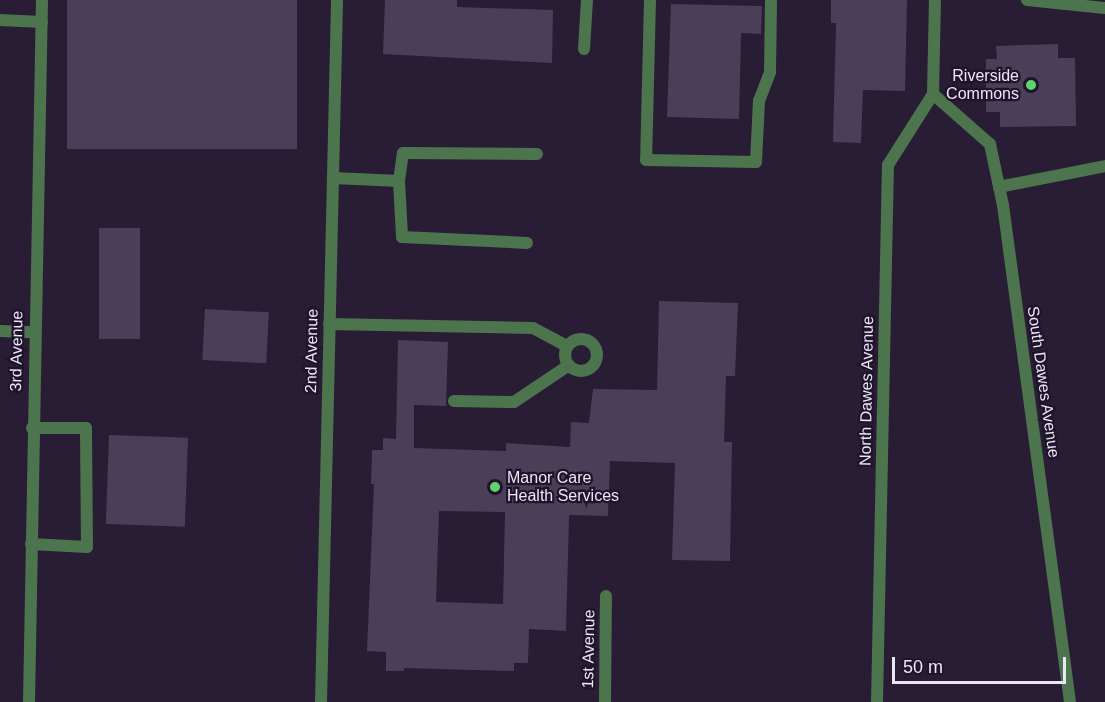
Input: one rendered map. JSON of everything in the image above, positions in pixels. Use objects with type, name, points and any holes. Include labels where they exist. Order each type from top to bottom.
[{"type":"street","name":"3rd Avenue","points":[[29,702],[32,428],[42,0]]},
{"type":"street","name":"2nd Avenue","points":[[321,702],[337,0]]},
{"type":"street","points":[[584,49],[587,0]]},
{"type":"street","points":[[650,0],[646,160],[756,162],[759,101],[770,72],[771,0]]},
{"type":"street","points":[[933,94],[934,0]]},
{"type":"street","points":[[1027,0],[1105,8]]},
{"type":"street","points":[[0,20],[42,22]]},
{"type":"street","name":"South Dawes Avenue","points":[[933,94],[990,144],[999,187],[1070,702]]},
{"type":"street","name":"North Dawes Avenue","points":[[877,702],[888,165],[933,94]]},
{"type":"street","points":[[527,243],[402,237],[399,181],[402,153],[537,154]]},
{"type":"street","points":[[999,187],[1105,166]]},
{"type":"street","points":[[333,178],[399,181]]},
{"type":"street","points":[[329,324],[533,328],[567,345],[584,338],[593,343],[597,353],[595,364],[586,370],[569,365]]},
{"type":"street","points":[[0,331],[34,332]]},
{"type":"street","points":[[567,345],[565,353],[569,365]]},
{"type":"street","points":[[454,401],[514,402],[569,365]]},
{"type":"street","points":[[31,544],[87,547],[86,428],[32,428]]},
{"type":"street","name":"1st Avenue","points":[[605,702],[606,596]]},
{"type":"building","points":[[67,0],[297,0],[297,149],[67,149]]},
{"type":"building","points":[[385,0],[457,0],[457,7],[553,10],[552,63],[383,54]]},
{"type":"building","points":[[831,0],[907,0],[905,91],[863,90],[861,143],[833,142],[836,23],[831,23]]},
{"type":"building","points":[[671,4],[762,6],[761,34],[741,33],[739,119],[667,117]]},
{"type":"building","name":"Riverside Commons","points":[[1058,44],[1058,58],[1075,58],[1076,126],[1000,127],[1000,112],[986,112],[986,59],[997,59],[996,46]]},
{"type":"building","points":[[99,228],[140,228],[140,339],[99,339]]},
{"type":"building","name":"Manor Care Health Services","points":[[659,301],[738,303],[735,376],[726,376],[724,442],[732,442],[730,561],[672,560],[675,463],[610,461],[608,516],[569,515],[566,631],[529,629],[528,663],[514,663],[514,671],[404,668],[404,671],[386,671],[386,652],[367,651],[374,484],[371,484],[372,450],[383,450],[383,438],[396,439],[398,340],[448,342],[446,406],[414,405],[414,448],[506,451],[506,443],[570,447],[571,422],[589,423],[593,389],[657,390]],"holes":[[[439,511],[505,512],[503,604],[436,602]]]},
{"type":"building","points":[[205,309],[269,312],[266,363],[202,360]]},
{"type":"building","points":[[109,435],[188,438],[185,527],[106,524]]},
{"type":"place","name":"Riverside Commons","points":[[1031,85]]},
{"type":"place","name":"Manor Care Health Services","points":[[495,487]]}]
